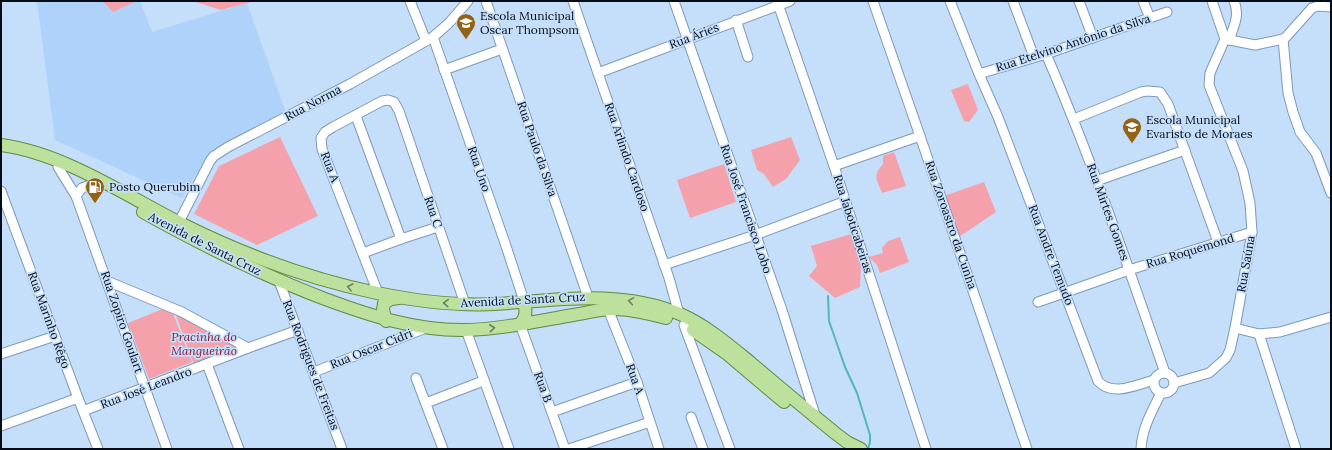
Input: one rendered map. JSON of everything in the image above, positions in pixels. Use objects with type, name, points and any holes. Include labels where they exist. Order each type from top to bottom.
[{"type":"main road","name":"Avenida de Santa Cruz","points":[[1,145],[15,147],[61,162],[101,181],[222,244],[286,268],[332,282],[378,293],[434,302],[465,304],[588,297],[621,299],[679,314],[715,334],[816,418],[847,442],[861,449]]},
{"type":"main road","name":"Avenida de Santa Cruz","points":[[1,152],[40,160],[58,167],[93,184],[209,248],[279,281],[386,321],[428,328],[466,330],[520,324],[608,309],[626,310],[668,318],[684,325],[705,338],[828,438],[846,449]]},
{"type":"main road","points":[[386,321],[383,310],[384,303],[391,299],[402,297]]},
{"type":"main road","points":[[520,324],[526,315],[524,301]]},
{"type":"street","points":[[410,1],[429,39]]},
{"type":"street","points":[[456,1],[460,11]]},
{"type":"street","name":"Rua Norma","points":[[179,222],[214,156],[228,147],[343,88],[429,39],[449,23],[468,1]]},
{"type":"street","name":"Rua Paulo da Silva","points":[[486,1],[588,297]]},
{"type":"street","name":"Rua Arlindo Cardoso","points":[[573,1],[664,265],[679,314]]},
{"type":"street","name":"Rua José Francisco Lobo","points":[[674,1],[782,310],[816,418]]},
{"type":"street","name":"Rua Áries","points":[[598,73],[778,3],[790,1]]},
{"type":"street","name":"Rua Zoroastro da Cunha","points":[[873,1],[1027,449]]},
{"type":"street","name":"Rua Andre Temudo","points":[[950,1],[979,74],[998,116],[1095,374],[1102,386],[1111,390],[1154,380]]},
{"type":"street","points":[[1012,1],[1034,58]]},
{"type":"street","points":[[1079,1],[1093,38]]},
{"type":"street","points":[[1143,1],[1150,18]]},
{"type":"street","points":[[1212,1],[1227,39],[1255,45],[1283,39],[1312,8],[1318,6],[1331,7]]},
{"type":"street","name":"Rua Saúna","points":[[1174,383],[1209,373],[1220,365],[1226,358],[1230,350],[1235,328],[1252,232],[1250,204],[1243,171],[1209,85],[1210,73],[1237,18],[1237,11],[1234,1]]},
{"type":"street","name":"Rua Jaboticabeiras","points":[[778,3],[846,201],[926,449]]},
{"type":"street","name":"Rua Etelvino Antônio da Silva","points":[[979,74],[1034,58],[1167,12]]},
{"type":"street","points":[[736,20],[748,57]]},
{"type":"street","name":"Rua Uno","points":[[429,39],[444,70],[524,301]]},
{"type":"street","points":[[1283,39],[1288,93],[1293,112],[1300,132],[1316,153],[1331,194]]},
{"type":"street","points":[[444,70],[502,49]]},
{"type":"street","name":"Rua Mirtes Gomes","points":[[1046,54],[1074,119],[1130,270],[1165,373]]},
{"type":"street","points":[[1074,119],[1136,94],[1147,91],[1160,92],[1168,104],[1218,242]]},
{"type":"street","name":"Rua A","points":[[378,293],[322,149],[321,136],[325,132],[382,101],[388,100],[396,104],[401,120]]},
{"type":"street","points":[[356,116],[401,238]]},
{"type":"street","name":"Rua C","points":[[401,120],[465,304]]},
{"type":"street","points":[[834,166],[920,136]]},
{"type":"street","points":[[1096,181],[1184,150]]},
{"type":"street","name":"Rua Zopiro Goulart","points":[[58,167],[76,196],[168,449]]},
{"type":"street","points":[[76,196],[82,188],[93,184]]},
{"type":"street","name":"Rua Marinho Rêgo","points":[[1,191],[4,213],[55,336],[98,449]]},
{"type":"street","points":[[664,265],[755,235],[846,201]]},
{"type":"street","points":[[363,253],[401,238],[438,226]]},
{"type":"street","name":"Rua Roquemond","points":[[1038,302],[1130,270],[1252,232]]},
{"type":"street","points":[[107,281],[182,312],[248,348]]},
{"type":"street","name":"Rua Rodrigues de Freitas","points":[[279,281],[342,449]]},
{"type":"street","name":"Rua A","points":[[608,309],[636,382],[659,449]]},
{"type":"street","points":[[1235,328],[1259,334],[1280,332],[1331,317]]},
{"type":"street","name":"Rua B","points":[[520,324],[565,449]]},
{"type":"street","points":[[684,325],[730,449]]},
{"type":"street","name":"Rua Oscar Cidri","points":[[314,372],[428,328]]},
{"type":"street","name":"Rua José Leandro","points":[[83,412],[298,330]]},
{"type":"street","points":[[466,330],[508,449]]},
{"type":"street","points":[[1259,334],[1296,449]]},
{"type":"street","points":[[1,354],[55,336]]},
{"type":"street","points":[[208,364],[239,449]]},
{"type":"street","points":[[1165,373],[1172,378],[1174,383],[1169,392],[1162,393],[1156,389],[1154,380],[1157,376],[1165,373]]},
{"type":"street","points":[[416,378],[443,449]]},
{"type":"street","points":[[426,403],[483,381]]},
{"type":"street","points":[[552,412],[636,382]]},
{"type":"street","points":[[1141,449],[1142,435],[1146,422],[1162,393]]},
{"type":"street","points":[[1,426],[78,398]]},
{"type":"street","points":[[691,417],[703,449]]},
{"type":"street","points":[[569,449],[600,440],[650,422]]},
{"type":"street","points":[[600,440],[603,449]]},
{"type":"shaded area","points":[[37,1],[102,1],[113,12],[140,1],[152,32],[247,3],[286,113],[212,150],[182,198],[55,140]]},
{"type":"green space","points":[[102,1],[137,1],[113,12]]},
{"type":"green space","points":[[193,1],[255,1],[221,10]]},
{"type":"green space","points":[[968,84],[978,110],[969,122],[964,121],[951,90]]},
{"type":"green space","points":[[280,137],[318,216],[257,245],[194,214],[219,166]]},
{"type":"green space","points":[[791,137],[800,160],[786,179],[773,187],[764,174],[757,170],[751,150]]},
{"type":"green space","points":[[894,152],[906,186],[882,193],[876,178],[883,164],[883,156]]},
{"type":"green space","points":[[724,164],[736,202],[690,218],[677,180]]},
{"type":"green space","points":[[984,182],[996,212],[959,237],[944,196]]},
{"type":"green space","points":[[851,234],[861,266],[860,287],[835,298],[809,276],[817,266],[811,246]]},
{"type":"green space","points":[[900,237],[909,262],[880,273],[877,265],[869,257],[883,253],[882,248],[888,241]]},
{"type":"green space","points":[[170,306],[192,362],[149,379],[128,323]]},
{"type":"green space","name":"Pracinha do Mangueirão","points":[[174,310],[237,347],[194,365]]},
{"type":"waterway","points":[[828,296],[829,321],[845,367],[857,393],[870,435],[868,449]]},
{"type":"place","name":"Escola Municipal Oscar Thompsom","points":[[466,40]]},
{"type":"place","name":"Escola Municipal Evaristo de Moraes","points":[[1132,144]]},
{"type":"place","name":"Posto Querubim","points":[[95,204]]}]
